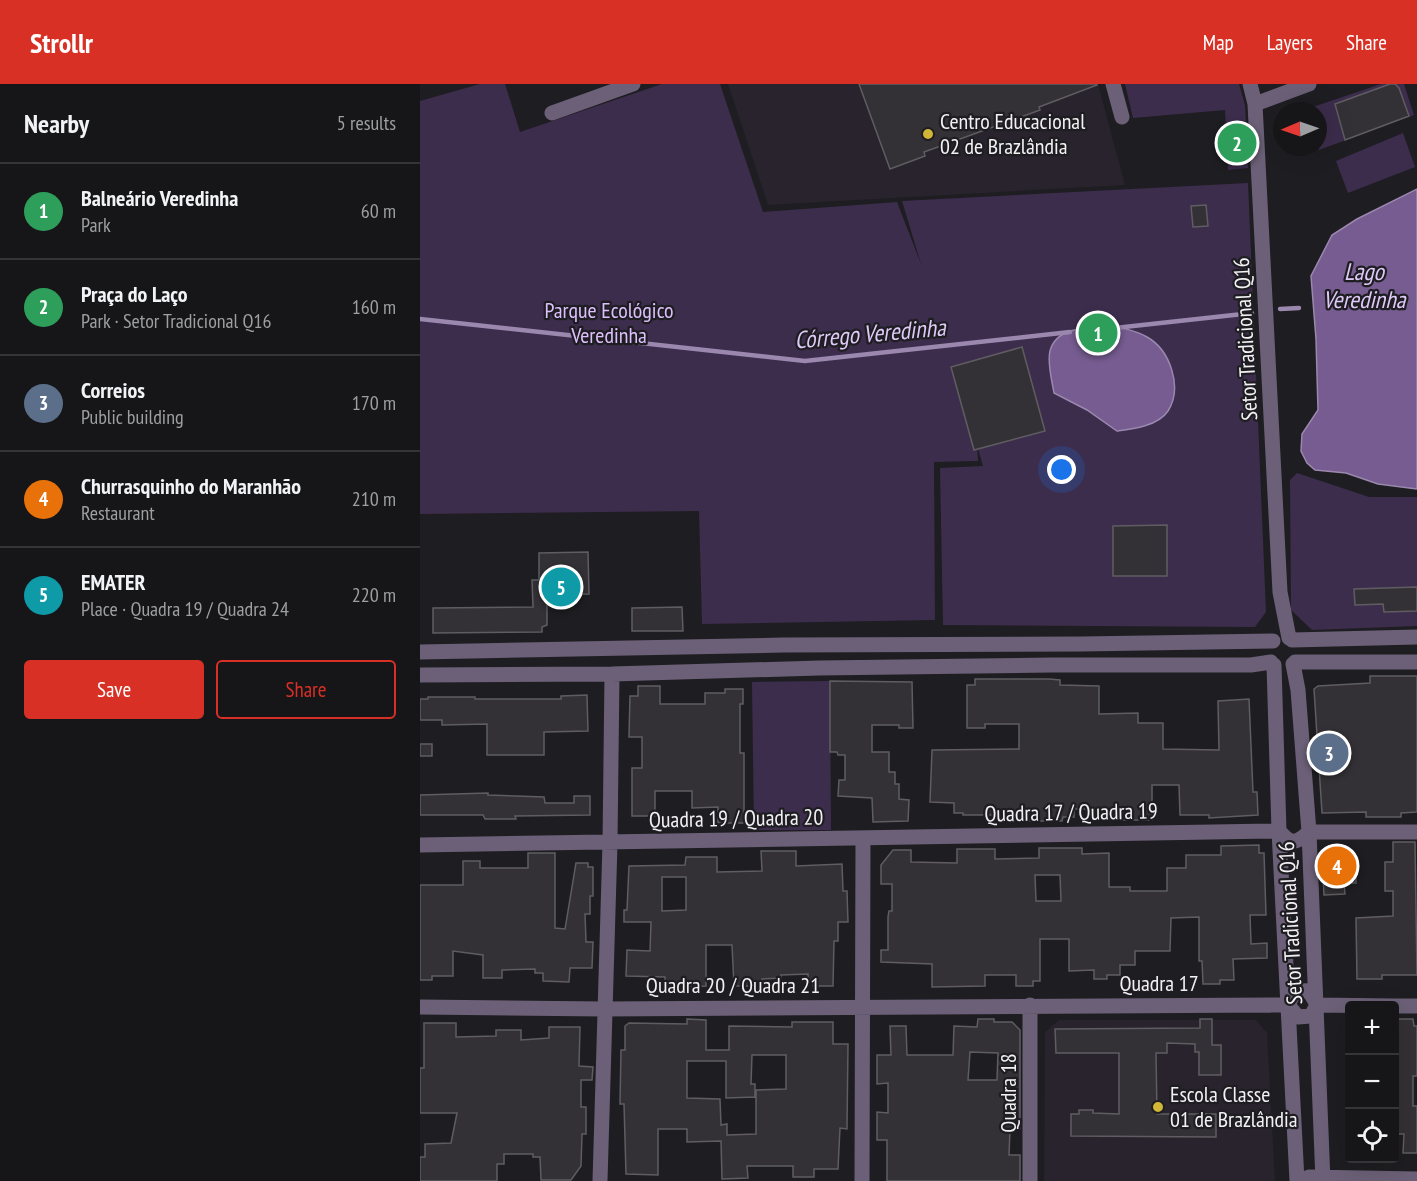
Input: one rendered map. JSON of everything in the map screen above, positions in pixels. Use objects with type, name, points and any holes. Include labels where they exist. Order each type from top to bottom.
[{"type":"street","points":[[552,113],[633,84]]},
{"type":"street","points":[[1113,84],[1122,117]]},
{"type":"street","name":"Setor Tradicional Q16","points":[[1250,84],[1255,104],[1282,639]]},
{"type":"street","points":[[1255,104],[1309,84]]},
{"type":"street","points":[[420,652],[1417,637]]},
{"type":"street","points":[[1366,638],[1379,643],[1382,649],[1379,658],[1366,663]]},
{"type":"street","points":[[1272,663],[1268,655],[1268,647],[1282,639]]},
{"type":"street","points":[[1282,639],[1298,650],[1294,663]]},
{"type":"street","points":[[1051,644],[1044,649],[1043,655],[1052,665]]},
{"type":"street","points":[[783,669],[793,656],[790,649],[784,645]]},
{"type":"street","points":[[818,645],[812,656],[819,668]]},
{"type":"street","points":[[420,675],[1272,663],[1283,668],[1294,663],[1417,662]]},
{"type":"street","name":"Setor Tradicional Q16","points":[[1272,663],[1288,1005],[1299,1181]]},
{"type":"street","name":"Setor Tradicional Q16","points":[[1294,663],[1309,832],[1323,1179]]},
{"type":"street","points":[[600,1181],[610,843],[612,674]]},
{"type":"street","points":[[1280,831],[1286,820],[1296,818],[1302,821],[1309,832],[1417,832]]},
{"type":"street","name":"Quadra 17 / Quadra 19","points":[[863,839],[1280,831]]},
{"type":"street","points":[[862,1181],[863,839]]},
{"type":"street","name":"Quadra 19 / Quadra 20","points":[[420,845],[863,839]]},
{"type":"street","points":[[1288,1005],[1292,994],[1299,990],[1310,991],[1317,1005],[1345,1005]]},
{"type":"street","name":"Quadra 18","points":[[1030,1005],[1030,1181]]},
{"type":"street","name":"Quadra 17","points":[[863,1007],[1288,1005]]},
{"type":"street","points":[[1399,1005],[1417,1006]]},
{"type":"street","name":"Quadra 20 / Quadra 21","points":[[420,1007],[604,1009],[863,1007]]},
{"type":"street","points":[[1299,1181],[1309,1177],[1417,1179]]},
{"type":"shaded area","name":"Centro Educacional 02 de Brazlândia","points":[[728,84],[1098,84],[1125,185],[768,205]]},
{"type":"shaded area","name":"Escola Classe 01 de Brazlândia","points":[[1059,1020],[1256,1020],[1267,1033],[1275,1181],[1044,1181],[1045,1032]]},
{"type":"green space","name":"Parque Ecológico Veredinha","points":[[480,84],[505,84],[520,132],[662,84],[720,84],[763,212],[897,202],[921,264],[902,201],[1248,183],[1266,612],[1255,627],[943,625],[940,468],[983,466],[977,445],[978,461],[934,462],[935,620],[702,624],[699,511],[420,514],[420,101]]},
{"type":"green space","points":[[1125,84],[1239,84],[1245,105],[1248,168],[1228,170],[1225,110],[1133,118]]},
{"type":"green space","points":[[1381,84],[1404,84],[1414,115],[1327,147],[1327,102]]},
{"type":"green space","points":[[1403,133],[1415,167],[1348,193],[1336,161]]},
{"type":"green space","points":[[1297,473],[1369,497],[1417,497],[1417,626],[1312,630],[1291,610],[1290,480]]},
{"type":"green space","points":[[830,681],[831,830],[754,830],[752,682]]},
{"type":"water","name":"Lago Veredinha","points":[[1417,189],[1417,489],[1378,484],[1346,473],[1315,470],[1307,463],[1301,451],[1302,434],[1318,410],[1311,276],[1332,235],[1357,219]]},
{"type":"water","points":[[1115,326],[1139,333],[1155,343],[1168,360],[1174,380],[1172,401],[1164,416],[1145,426],[1117,431],[1087,410],[1054,393],[1049,361],[1050,351],[1060,336],[1078,329]]},
{"type":"building","points":[[859,84],[1097,85],[1039,107],[1040,110],[924,152],[925,156],[890,169]]},
{"type":"building","points":[[1395,84],[1399,88],[1409,116],[1345,140],[1335,104]]},
{"type":"building","points":[[1206,205],[1208,226],[1193,227],[1191,206]]},
{"type":"building","points":[[1022,347],[1045,431],[974,450],[951,367]]},
{"type":"building","points":[[1167,525],[1167,576],[1113,576],[1113,526]]},
{"type":"building","points":[[588,552],[589,594],[547,595],[547,625],[542,627],[542,632],[433,633],[433,608],[533,607],[532,580],[539,580],[539,553]]},
{"type":"building","points":[[1417,587],[1417,611],[1384,612],[1383,604],[1355,605],[1354,589]]},
{"type":"building","points":[[682,607],[683,631],[632,631],[632,608]]},
{"type":"building","points":[[1370,676],[1417,676],[1417,812],[1401,813],[1401,817],[1366,817],[1366,812],[1322,813],[1314,689],[1318,686],[1370,683]]},
{"type":"building","points":[[975,679],[1049,679],[1060,680],[1060,685],[1099,686],[1099,714],[1138,713],[1138,723],[1163,723],[1163,749],[1219,750],[1218,701],[1249,699],[1253,792],[1257,792],[1258,815],[1209,818],[1209,815],[1180,815],[1179,785],[1152,785],[1152,820],[1100,820],[1100,809],[1074,809],[1074,817],[1063,817],[1062,821],[999,821],[999,815],[963,815],[963,813],[954,813],[954,803],[930,802],[932,750],[1019,749],[1019,724],[985,724],[985,728],[967,728],[967,685],[975,685]]},
{"type":"building","points":[[830,681],[912,682],[913,728],[899,728],[899,725],[872,725],[872,752],[889,752],[889,772],[895,772],[895,784],[899,784],[899,799],[909,800],[908,821],[873,822],[872,798],[838,796],[839,780],[845,780],[845,755],[830,752]]},
{"type":"building","points":[[638,686],[660,686],[660,704],[705,704],[705,693],[725,693],[725,689],[743,689],[743,704],[740,704],[740,753],[744,753],[744,823],[718,823],[718,807],[692,808],[692,791],[655,791],[655,816],[632,816],[632,768],[642,768],[642,737],[629,737],[630,696],[638,696]]},
{"type":"building","points":[[587,695],[588,731],[544,732],[544,755],[487,755],[487,724],[442,725],[442,720],[420,720],[420,699],[428,699],[428,697],[561,699],[561,696]]},
{"type":"building","points":[[420,744],[432,744],[432,756],[420,756]]},
{"type":"building","points":[[488,793],[488,795],[544,797],[545,803],[574,803],[574,796],[590,796],[590,815],[515,816],[516,819],[485,819],[483,815],[420,815],[420,795]]},
{"type":"building","points":[[1393,842],[1415,842],[1417,975],[1382,975],[1382,979],[1357,979],[1356,918],[1393,916],[1393,891],[1385,891],[1385,862],[1393,862]]},
{"type":"building","points":[[1259,845],[1259,853],[1264,853],[1266,915],[1250,915],[1251,944],[1267,943],[1267,958],[1233,959],[1234,980],[1220,980],[1220,984],[1203,984],[1202,961],[1199,961],[1199,917],[1171,918],[1170,951],[1135,951],[1135,965],[1120,965],[1120,975],[1107,975],[1107,979],[1094,979],[1094,970],[1069,971],[1069,939],[1040,939],[1040,981],[1033,981],[1033,986],[1016,986],[1016,975],[985,975],[985,986],[932,987],[932,964],[881,962],[881,950],[888,950],[888,917],[889,911],[892,911],[892,884],[881,884],[881,865],[893,850],[911,850],[911,862],[957,863],[957,849],[995,849],[995,859],[1039,858],[1039,848],[1082,848],[1082,854],[1109,853],[1109,887],[1130,887],[1130,891],[1167,891],[1167,868],[1186,868],[1186,855],[1221,855],[1221,846]],"holes":[[[1035,875],[1060,875],[1061,901],[1036,901]]]},
{"type":"building","points":[[1326,848],[1343,848],[1344,856],[1355,855],[1356,883],[1344,883],[1345,894],[1324,895],[1322,855],[1327,855]]},
{"type":"building","points":[[761,851],[796,851],[796,866],[842,864],[843,891],[847,891],[848,922],[838,922],[838,941],[834,941],[833,986],[813,986],[813,980],[808,980],[808,974],[781,975],[781,978],[762,979],[762,986],[734,986],[732,945],[706,945],[706,986],[683,987],[684,983],[665,983],[665,977],[626,976],[627,950],[650,951],[651,922],[624,922],[624,910],[627,910],[629,866],[685,865],[686,857],[717,857],[717,872],[762,871]],"holes":[[[662,877],[686,877],[686,910],[662,911]]]},
{"type":"building","points":[[528,853],[555,853],[555,928],[565,929],[576,863],[588,863],[588,867],[593,867],[593,896],[590,896],[590,914],[585,914],[586,942],[593,942],[592,968],[570,968],[569,982],[543,981],[543,973],[535,973],[535,969],[502,970],[502,978],[483,978],[483,955],[453,951],[453,976],[432,976],[432,980],[420,980],[420,885],[463,885],[463,861],[480,861],[480,868],[528,868]]},
{"type":"building","points":[[687,1019],[706,1020],[706,1050],[729,1050],[729,1026],[792,1027],[792,1022],[833,1022],[833,1044],[848,1044],[847,1129],[840,1128],[838,1169],[814,1169],[814,1177],[793,1177],[793,1166],[747,1166],[748,1178],[722,1179],[721,1141],[687,1142],[687,1129],[658,1129],[658,1175],[626,1174],[624,1104],[620,1104],[621,1050],[625,1050],[625,1026],[629,1023],[687,1024]],"holes":[[[752,1055],[786,1055],[786,1089],[756,1090],[756,1134],[727,1135],[727,1124],[721,1125],[720,1099],[687,1098],[687,1061],[726,1061],[726,1098],[755,1097],[755,1084],[751,1084]]]},
{"type":"building","points":[[978,1019],[994,1019],[994,1022],[1012,1022],[1020,1030],[1020,1129],[1010,1130],[1009,1155],[1020,1155],[1020,1181],[887,1181],[887,1140],[877,1140],[877,1112],[888,1113],[888,1083],[877,1084],[877,1055],[891,1055],[890,1026],[906,1026],[907,1055],[953,1055],[954,1026],[977,1027]],"holes":[[[970,1052],[998,1053],[997,1080],[968,1080]]]},
{"type":"building","points":[[1200,1019],[1212,1019],[1212,1045],[1221,1045],[1221,1075],[1199,1075],[1199,1052],[1195,1052],[1195,1044],[1167,1043],[1167,1053],[1156,1053],[1157,1114],[1216,1114],[1216,1137],[1071,1136],[1071,1114],[1079,1114],[1079,1110],[1119,1114],[1119,1053],[1056,1053],[1055,1029],[1200,1028]]},
{"type":"building","points":[[1399,1019],[1413,1019],[1414,1026],[1417,1026],[1417,1076],[1413,1076],[1413,1106],[1417,1106],[1417,1153],[1403,1153],[1404,1134],[1399,1134]]},
{"type":"building","points":[[424,1023],[456,1023],[456,1037],[496,1036],[496,1030],[521,1030],[521,1040],[549,1038],[549,1027],[580,1027],[579,1066],[593,1067],[592,1080],[581,1080],[581,1107],[586,1107],[586,1134],[582,1134],[581,1166],[571,1180],[541,1180],[540,1157],[533,1157],[533,1154],[504,1154],[504,1164],[497,1164],[497,1181],[420,1181],[420,1157],[425,1157],[425,1144],[451,1143],[457,1113],[420,1113],[420,1068],[424,1068]]},
{"type":"waterway","name":"Córrego Veredinha","points":[[1280,309],[1299,308]]},
{"type":"waterway","name":"Córrego Veredinha","points":[[1115,328],[1252,313]]},
{"type":"waterway","name":"Córrego Veredinha","points":[[420,319],[805,361],[1070,332]]},
{"type":"place","name":"Centro Educacional 02 de Brazlândia","points":[[928,134]]},
{"type":"place","name":"Praça do Laço","points":[[1237,143]]},
{"type":"place","name":"Balneário Veredinha","points":[[1098,333]]},
{"type":"place","name":"EMATER","points":[[561,587]]},
{"type":"place","name":"Correios","points":[[1329,753]]},
{"type":"place","name":"Churrasquinho do Maranhão","points":[[1337,866]]},
{"type":"place","name":"Escola Classe 01 de Brazlândia","points":[[1158,1107]]}]
